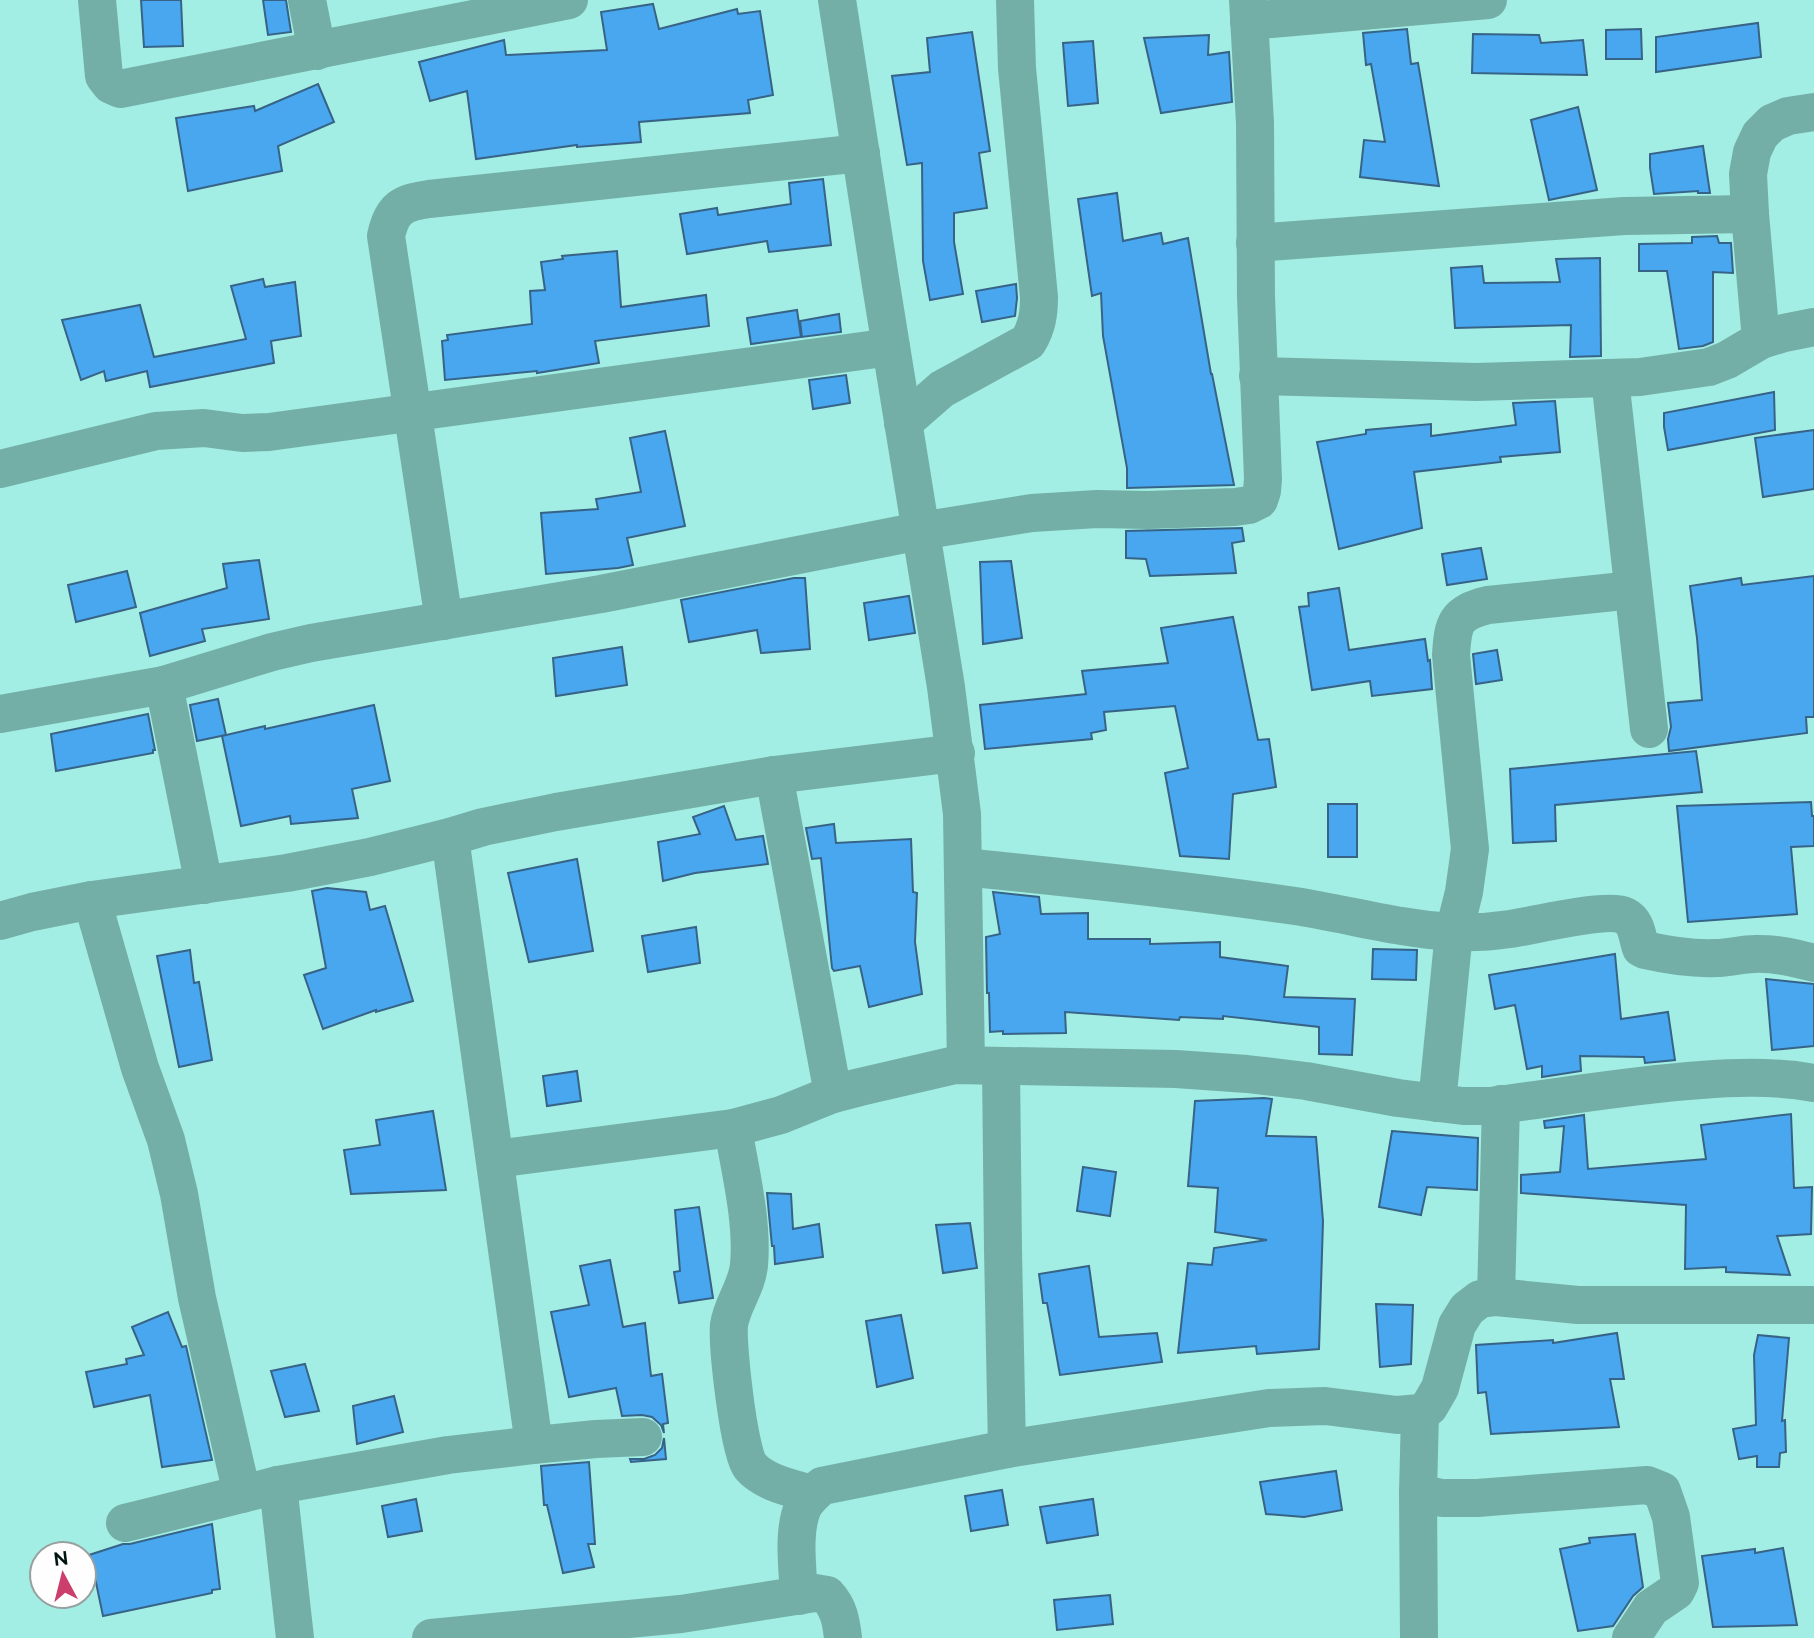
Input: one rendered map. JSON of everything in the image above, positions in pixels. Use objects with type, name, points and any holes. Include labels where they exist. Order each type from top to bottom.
[{"type":"street","points":[[97,0],[104,76],[111,85],[120,89],[569,0]]},
{"type":"street","points":[[307,0],[317,51]]},
{"type":"street","points":[[837,0],[956,753],[962,814],[963,867],[1003,1250],[1007,1449]]},
{"type":"street","points":[[903,423],[942,389],[1028,342],[1039,315],[1029,175],[1017,68],[1015,0]]},
{"type":"street","points":[[0,714],[164,685],[298,646],[601,594],[920,531],[1032,513],[1249,505],[1259,500],[1263,479],[1255,243],[1255,124],[1249,11],[1488,0]]},
{"type":"street","points":[[1761,340],[1748,174],[1752,152],[1760,135],[1772,123],[1788,116],[1814,112]]},
{"type":"street","points":[[444,621],[386,236],[389,223],[397,209],[409,202],[861,153]]},
{"type":"street","points":[[1255,243],[1624,216],[1750,214]]},
{"type":"street","points":[[1258,376],[1476,382],[1653,376],[1709,367],[1761,340],[1814,327]]},
{"type":"street","points":[[0,468],[156,431],[204,428],[243,433],[270,432],[891,348]]},
{"type":"street","points":[[1610,379],[1648,729]]},
{"type":"street","points":[[1437,1103],[1454,932],[1464,892],[1470,849],[1451,655],[1452,633],[1459,619],[1473,609],[1488,605],[1633,590]]},
{"type":"street","points":[[164,685],[204,885]]},
{"type":"street","points":[[0,921],[92,900],[286,873],[370,857],[483,827],[556,812],[774,775],[956,753]]},
{"type":"street","points":[[774,775],[833,1094]]},
{"type":"street","points":[[450,837],[534,1445]]},
{"type":"street","points":[[963,867],[1192,891],[1309,908],[1423,930],[1474,933],[1592,915],[1620,914],[1631,920],[1641,948],[1650,951],[1704,958],[1770,955],[1814,963]]},
{"type":"street","points":[[92,900],[141,1068],[171,1159],[197,1298],[242,1494]]},
{"type":"street","points":[[496,1159],[733,1128],[781,1115],[833,1094],[954,1065],[1176,1069],[1247,1074],[1463,1106],[1698,1080],[1750,1077],[1814,1083]]},
{"type":"street","points":[[1496,1297],[1500,1104]]},
{"type":"street","points":[[733,1128],[750,1245],[747,1280],[734,1310],[729,1333],[744,1449],[748,1464],[757,1473],[772,1481],[812,1494]]},
{"type":"street","points":[[799,1596],[797,1534],[803,1506],[821,1486],[1007,1449],[1269,1408],[1325,1406],[1397,1415],[1420,1413],[1429,1407],[1440,1388],[1457,1325],[1466,1309],[1480,1299],[1496,1297],[1578,1305],[1814,1305]]},
{"type":"street","points":[[1419,1638],[1420,1413]]},
{"type":"street","points":[[125,1523],[278,1485],[448,1455],[596,1439],[643,1437]]},
{"type":"street","points":[[278,1485],[295,1638]]},
{"type":"street","points":[[1418,1493],[1477,1498],[1647,1485],[1662,1491],[1671,1517],[1680,1583],[1676,1591],[1651,1608],[1631,1638]]},
{"type":"street","points":[[431,1638],[681,1614],[815,1593],[827,1595],[833,1602],[840,1615],[843,1638]]},
{"type":"building","points":[[141,0],[181,0],[183,46],[144,47]]},
{"type":"building","points":[[263,0],[286,0],[291,32],[268,35]]},
{"type":"building","points":[[653,4],[659,29],[737,9],[738,14],[760,11],[773,95],[748,100],[750,113],[639,122],[641,142],[577,145],[476,159],[467,91],[430,101],[419,62],[504,40],[506,55],[607,50],[601,12]]},
{"type":"building","points":[[1758,23],[1761,57],[1656,72],[1656,37]]},
{"type":"building","points":[[1407,29],[1411,64],[1418,63],[1439,186],[1360,177],[1364,140],[1385,142],[1371,64],[1366,65],[1363,33]]},
{"type":"building","points":[[1641,29],[1642,59],[1606,59],[1606,30]]},
{"type":"building","points":[[972,32],[990,151],[979,153],[987,208],[954,213],[954,242],[963,294],[930,300],[923,261],[922,163],[907,165],[892,76],[930,72],[927,38]]},
{"type":"building","points":[[1473,34],[1539,35],[1541,43],[1583,40],[1587,75],[1472,73]]},
{"type":"building","points":[[1209,35],[1208,55],[1229,52],[1232,102],[1161,113],[1144,38]]},
{"type":"building","points":[[1093,41],[1098,103],[1068,106],[1063,43]]},
{"type":"building","points":[[318,84],[334,122],[278,146],[282,171],[188,191],[176,118],[254,106],[255,111]]},
{"type":"building","points":[[1578,107],[1597,190],[1549,200],[1531,120]]},
{"type":"building","points":[[1703,146],[1710,193],[1698,191],[1654,194],[1650,154]]},
{"type":"building","points":[[823,179],[831,245],[769,252],[767,241],[687,254],[680,214],[717,208],[718,215],[791,204],[789,183]]},
{"type":"building","points":[[1117,193],[1123,241],[1161,233],[1163,244],[1188,238],[1211,374],[1234,485],[1127,488],[1127,468],[1103,336],[1101,293],[1092,296],[1078,199]]},
{"type":"building","points":[[1717,236],[1719,243],[1731,243],[1733,273],[1713,272],[1713,342],[1679,349],[1667,271],[1639,271],[1639,244],[1692,243],[1692,237]]},
{"type":"building","points":[[617,251],[621,307],[706,295],[709,326],[595,341],[599,363],[537,373],[445,380],[442,341],[448,340],[447,335],[532,324],[530,291],[545,290],[541,262],[563,259],[562,256]]},
{"type":"building","points":[[1600,258],[1601,356],[1570,357],[1571,325],[1455,328],[1451,268],[1482,266],[1484,283],[1560,282],[1556,259]]},
{"type":"building","points":[[263,279],[265,287],[295,282],[301,336],[271,341],[274,363],[150,387],[147,371],[106,381],[104,371],[81,380],[62,320],[140,305],[154,357],[246,339],[231,286]]},
{"type":"building","points":[[1016,284],[1015,316],[982,322],[976,291]]},
{"type":"building","points":[[797,310],[801,337],[751,344],[747,318]]},
{"type":"building","points":[[839,314],[841,332],[802,337],[800,321]]},
{"type":"building","points":[[846,375],[850,403],[813,409],[809,380]]},
{"type":"building","points":[[1774,392],[1775,430],[1668,450],[1664,413]]},
{"type":"building","points":[[1555,401],[1560,452],[1500,457],[1501,462],[1414,472],[1422,528],[1339,549],[1317,442],[1366,434],[1366,430],[1431,424],[1431,436],[1516,425],[1513,403]]},
{"type":"building","points":[[1814,430],[1814,489],[1763,497],[1755,438]]},
{"type":"building","points":[[665,431],[685,526],[627,538],[633,565],[546,574],[541,513],[598,509],[596,499],[641,492],[630,438]]},
{"type":"building","points":[[1242,528],[1244,541],[1232,543],[1236,573],[1150,576],[1146,559],[1126,558],[1126,531]]},
{"type":"building","points":[[1481,548],[1487,579],[1447,585],[1442,554]]},
{"type":"building","points":[[259,560],[269,619],[202,629],[205,641],[150,656],[140,613],[227,588],[223,564]]},
{"type":"building","points":[[1011,561],[1022,638],[983,644],[980,562]]},
{"type":"building","points":[[127,571],[136,607],[76,622],[68,585]]},
{"type":"building","points":[[1814,576],[1814,717],[1806,717],[1807,733],[1669,751],[1671,727],[1668,703],[1702,700],[1690,586],[1741,578],[1742,585]]},
{"type":"building","points":[[805,578],[810,649],[761,653],[757,630],[689,642],[681,600]]},
{"type":"building","points":[[1339,588],[1349,650],[1425,639],[1432,689],[1372,696],[1370,681],[1312,690],[1299,607],[1309,606],[1308,593]]},
{"type":"building","points":[[909,596],[915,633],[869,640],[864,603]]},
{"type":"building","points":[[1233,617],[1258,740],[1269,739],[1276,787],[1233,794],[1229,859],[1180,856],[1165,773],[1188,768],[1175,706],[1104,712],[1106,730],[1091,733],[1092,739],[985,749],[980,705],[1086,694],[1082,671],[1168,663],[1161,628]]},
{"type":"building","points":[[622,647],[627,685],[556,696],[553,658]]},
{"type":"building","points":[[1497,650],[1502,680],[1476,684],[1473,654]]},
{"type":"building","points":[[218,699],[226,735],[197,741],[190,705]]},
{"type":"building","points":[[374,705],[390,781],[352,789],[358,818],[291,824],[290,816],[241,826],[222,736]]},
{"type":"building","points":[[148,714],[155,750],[153,753],[56,771],[51,734]]},
{"type":"building","points":[[1696,751],[1702,792],[1555,805],[1556,841],[1513,843],[1510,769]]},
{"type":"building","points":[[1811,802],[1814,846],[1791,847],[1797,914],[1688,922],[1677,806]]},
{"type":"building","points":[[1328,804],[1357,804],[1357,857],[1328,857]]},
{"type":"building","points":[[724,806],[736,840],[763,836],[768,864],[695,873],[663,881],[658,842],[700,834],[693,817]]},
{"type":"building","points":[[834,824],[836,843],[911,839],[913,892],[917,893],[915,942],[922,994],[869,1007],[860,966],[834,971],[832,968],[821,858],[812,859],[806,828]]},
{"type":"building","points":[[577,859],[593,951],[529,962],[508,873]]},
{"type":"building","points":[[327,888],[366,892],[370,910],[385,906],[413,1001],[376,1010],[323,1029],[304,975],[326,968],[312,891]]},
{"type":"building","points":[[993,892],[1039,897],[1041,914],[1088,913],[1088,939],[1150,939],[1150,944],[1220,942],[1220,957],[1288,966],[1284,997],[1355,999],[1352,1055],[1319,1054],[1319,1027],[1223,1016],[1223,1019],[1180,1017],[1179,1020],[1065,1012],[1066,1033],[990,1032],[986,937],[1000,934]]},
{"type":"building","points":[[696,927],[700,963],[648,972],[642,936]]},
{"type":"building","points":[[1373,949],[1417,950],[1416,980],[1372,979]]},
{"type":"building","points":[[190,950],[194,983],[199,982],[212,1060],[179,1067],[157,956]]},
{"type":"building","points":[[1615,954],[1621,1019],[1668,1012],[1675,1060],[1645,1063],[1644,1057],[1580,1056],[1581,1071],[1542,1077],[1542,1066],[1527,1069],[1515,1005],[1495,1009],[1489,975]]},
{"type":"building","points":[[1766,979],[1814,984],[1814,1046],[1772,1050]]},
{"type":"building","points":[[577,1071],[581,1101],[547,1106],[543,1076]]},
{"type":"building","points":[[1272,1099],[1266,1136],[1316,1137],[1323,1221],[1319,1349],[1257,1354],[1256,1346],[1178,1353],[1188,1263],[1212,1265],[1214,1248],[1267,1240],[1215,1232],[1218,1188],[1188,1186],[1195,1101]]},
{"type":"building","points":[[433,1111],[446,1190],[351,1194],[344,1150],[380,1145],[376,1120]]},
{"type":"building","points":[[1791,1114],[1794,1188],[1812,1187],[1811,1234],[1777,1236],[1790,1275],[1726,1272],[1726,1267],[1685,1269],[1686,1205],[1521,1193],[1521,1175],[1560,1172],[1564,1126],[1545,1128],[1544,1121],[1584,1115],[1588,1169],[1706,1159],[1701,1125]]},
{"type":"building","points":[[1392,1131],[1478,1138],[1477,1190],[1427,1187],[1421,1215],[1379,1207]]},
{"type":"building","points":[[1083,1167],[1116,1172],[1110,1216],[1077,1211]]},
{"type":"building","points":[[767,1193],[791,1194],[793,1229],[819,1224],[823,1257],[775,1264]]},
{"type":"building","points":[[699,1207],[713,1298],[679,1303],[674,1272],[680,1271],[675,1210]]},
{"type":"building","points":[[970,1223],[977,1268],[943,1273],[936,1225]]},
{"type":"building","points":[[610,1260],[623,1327],[645,1323],[651,1376],[662,1374],[668,1423],[663,1424],[664,1433],[661,1425],[652,1417],[622,1416],[616,1388],[569,1397],[551,1312],[589,1305],[580,1266]]},
{"type":"building","points":[[1089,1266],[1099,1337],[1157,1333],[1162,1362],[1060,1375],[1039,1274]]},
{"type":"building","points":[[1376,1304],[1413,1305],[1411,1364],[1380,1367]]},
{"type":"building","points":[[168,1312],[182,1347],[186,1346],[212,1460],[162,1467],[150,1395],[94,1407],[86,1372],[127,1364],[126,1359],[144,1355],[132,1327]]},
{"type":"building","points":[[901,1315],[913,1378],[877,1387],[866,1321]]},
{"type":"building","points":[[1617,1333],[1624,1379],[1610,1379],[1619,1427],[1491,1434],[1486,1392],[1478,1393],[1476,1345],[1553,1340],[1553,1343]]},
{"type":"building","points":[[1758,1335],[1789,1338],[1782,1421],[1785,1420],[1786,1452],[1780,1453],[1779,1467],[1757,1467],[1757,1456],[1739,1459],[1733,1429],[1756,1425],[1754,1355]]},
{"type":"building","points":[[305,1364],[319,1411],[285,1417],[271,1371]]},
{"type":"building","points":[[394,1396],[403,1432],[357,1444],[353,1406]]},
{"type":"building","points":[[664,1438],[666,1459],[631,1462],[630,1459],[644,1459],[655,1455],[662,1448]]},
{"type":"building","points":[[589,1462],[595,1544],[588,1544],[594,1567],[563,1573],[547,1505],[544,1505],[541,1466]]},
{"type":"building","points":[[1336,1471],[1342,1510],[1304,1517],[1266,1514],[1260,1482]]},
{"type":"building","points":[[1002,1490],[1008,1525],[971,1531],[965,1496]]},
{"type":"building","points":[[416,1499],[422,1531],[388,1537],[382,1506]]},
{"type":"building","points":[[1093,1499],[1098,1535],[1047,1543],[1040,1507]]},
{"type":"building","points":[[212,1524],[220,1589],[103,1616],[98,1592],[98,1552]]},
{"type":"building","points":[[1635,1534],[1643,1587],[1633,1596],[1613,1626],[1578,1631],[1560,1549],[1590,1543],[1589,1538]]},
{"type":"building","points":[[1783,1548],[1797,1625],[1713,1627],[1702,1556],[1755,1549],[1755,1553]]},
{"type":"building","points":[[1110,1595],[1113,1624],[1057,1630],[1054,1600]]}]
